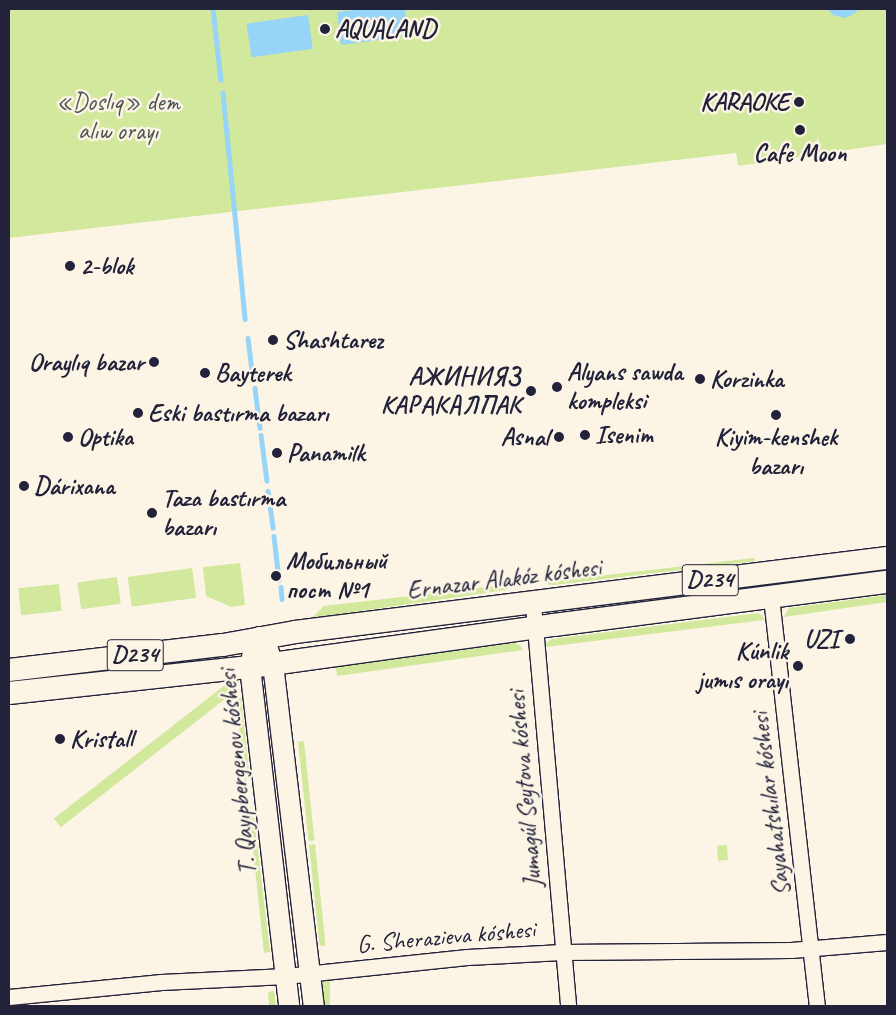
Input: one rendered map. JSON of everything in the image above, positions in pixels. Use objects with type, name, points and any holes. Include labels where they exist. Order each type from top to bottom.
[{"type":"main road","name":"Ernazar Alakóz kóshesi","points":[[9,670],[223,645],[260,637],[887,558]]},
{"type":"main road","name":"Ernazar Alakóz kóshesi","points":[[9,693],[250,667],[535,627],[887,582]]},
{"type":"main road","name":"T. Qayıpbergenov kóshesi","points":[[260,637],[268,650],[273,664],[314,1006]]},
{"type":"main road","name":"T. Qayıpbergenov kóshesi","points":[[260,637],[253,652],[250,667],[290,1006]]},
{"type":"main road","points":[[254,703],[258,695],[265,692],[277,697]]},
{"type":"street","name":"Sayahatshılar kóshesi","points":[[771,597],[812,948],[817,1006]]},
{"type":"street","name":"Jumagúl Seytova kóshesi","points":[[533,604],[568,1006]]},
{"type":"street","name":"G. Sherazieva kóshesi","points":[[9,997],[161,982],[286,976],[442,958],[562,952],[812,948],[887,942]]},
{"type":"green space","name":"«Doslıq» dem alıw orayı","points":[[9,9],[887,9],[887,144],[738,166],[736,153],[9,238]]},
{"type":"green space","points":[[754,558],[755,561],[554,585],[549,585],[546,582]]},
{"type":"green space","points":[[240,563],[245,605],[231,607],[206,596],[203,567]]},
{"type":"green space","points":[[192,568],[196,598],[132,607],[128,577]]},
{"type":"green space","points":[[117,577],[121,604],[81,609],[77,583]]},
{"type":"green space","points":[[59,584],[62,611],[21,615],[18,588]]},
{"type":"green space","points":[[513,584],[506,590],[312,618],[324,606]]},
{"type":"green space","points":[[887,595],[887,602],[784,617],[789,608]]},
{"type":"green space","points":[[758,613],[763,616],[764,620],[546,647],[547,642],[552,639]]},
{"type":"green space","points":[[513,643],[520,645],[523,650],[337,676],[336,667]]},
{"type":"green space","points":[[225,685],[232,694],[61,827],[54,819]]},
{"type":"green space","points":[[241,698],[249,771],[245,783],[236,699]]},
{"type":"green space","points":[[304,741],[314,840],[308,841],[298,742]]},
{"type":"green space","points":[[249,811],[254,818],[270,952],[264,953]]},
{"type":"green space","points":[[315,844],[326,945],[320,946],[309,845]]},
{"type":"green space","points":[[727,845],[728,860],[718,861],[717,846]]},
{"type":"green space","points":[[323,980],[330,980],[330,1006],[323,1006]]},
{"type":"green space","points":[[274,991],[276,1006],[269,1006],[268,992]]},
{"type":"water","points":[[364,9],[405,9],[408,36],[341,45],[337,12]]},
{"type":"water","points":[[827,9],[859,9],[854,14],[844,18],[833,15]]},
{"type":"water","points":[[308,15],[313,49],[251,57],[247,24]]},
{"type":"waterway","points":[[213,9],[221,80]]},
{"type":"waterway","points":[[223,93],[245,319]]},
{"type":"waterway","points":[[248,338],[252,370]]},
{"type":"waterway","points":[[255,388],[260,428]]},
{"type":"waterway","points":[[261,435],[267,481]]},
{"type":"waterway","points":[[268,491],[273,528]]},
{"type":"waterway","points":[[274,536],[279,580]]},
{"type":"waterway","points":[[281,587],[282,599]]},
{"type":"place","name":"AQUALAND","points":[[325,29]]},
{"type":"place","name":"KARAOKE","points":[[799,102]]},
{"type":"place","name":"Cafe Moon","points":[[800,130]]},
{"type":"place","name":"2-blok","points":[[70,266]]},
{"type":"place","name":"Shashtarez","points":[[273,340]]},
{"type":"place","name":"Oraylıq bazar","points":[[154,362]]},
{"type":"place","name":"Bayterek","points":[[205,373]]},
{"type":"place","name":"Korzinka","points":[[700,379]]},
{"type":"place","name":"Alyans sawda kompleksi","points":[[557,387]]},
{"type":"place","name":"АЖИНИЯЗ КАРАКАЛПАК","points":[[531,391]]},
{"type":"place","name":"Eski bastırma bazarı","points":[[138,413]]},
{"type":"place","name":"Kiyim-kenshek bazarı","points":[[776,415]]},
{"type":"place","name":"Isenim","points":[[585,435]]},
{"type":"place","name":"Optika","points":[[68,437]]},
{"type":"place","name":"Asnal","points":[[559,437]]},
{"type":"place","name":"Panamilk","points":[[277,453]]},
{"type":"place","name":"Dárixana","points":[[24,486]]},
{"type":"place","name":"Taza bastırma bazarı","points":[[152,513]]},
{"type":"place","name":"Мобильный пост №1","points":[[276,576]]},
{"type":"place","name":"UZI","points":[[850,639]]},
{"type":"place","name":"Kúnlik jumıs orayı","points":[[798,666]]},
{"type":"place","name":"Kristall","points":[[60,739]]}]
